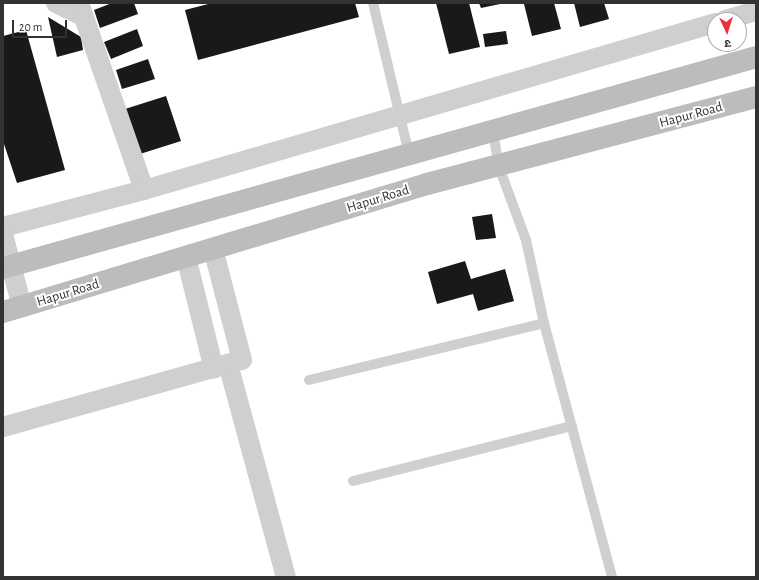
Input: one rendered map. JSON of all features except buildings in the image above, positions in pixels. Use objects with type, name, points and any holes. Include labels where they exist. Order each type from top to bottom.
[{"type":"main road","points":[[7,267],[756,58]]},
{"type":"main road","name":"Hapur Road","points":[[12,309],[427,184],[499,167],[756,97]]},
{"type":"street","points":[[56,3],[81,10],[144,190]]},
{"type":"street","points":[[3,227],[144,190],[402,113],[707,25]]},
{"type":"street","points":[[3,234],[12,309]]},
{"type":"street","points":[[3,427],[242,360],[213,249]]},
{"type":"street","points":[[186,257],[286,577]]},
{"type":"lane","points":[[373,3],[402,113],[409,154]]},
{"type":"lane","points":[[493,131],[499,167],[526,240],[544,323],[612,577]]},
{"type":"lane","points":[[309,380],[544,323]]},
{"type":"lane","points":[[353,481],[572,426]]}]
